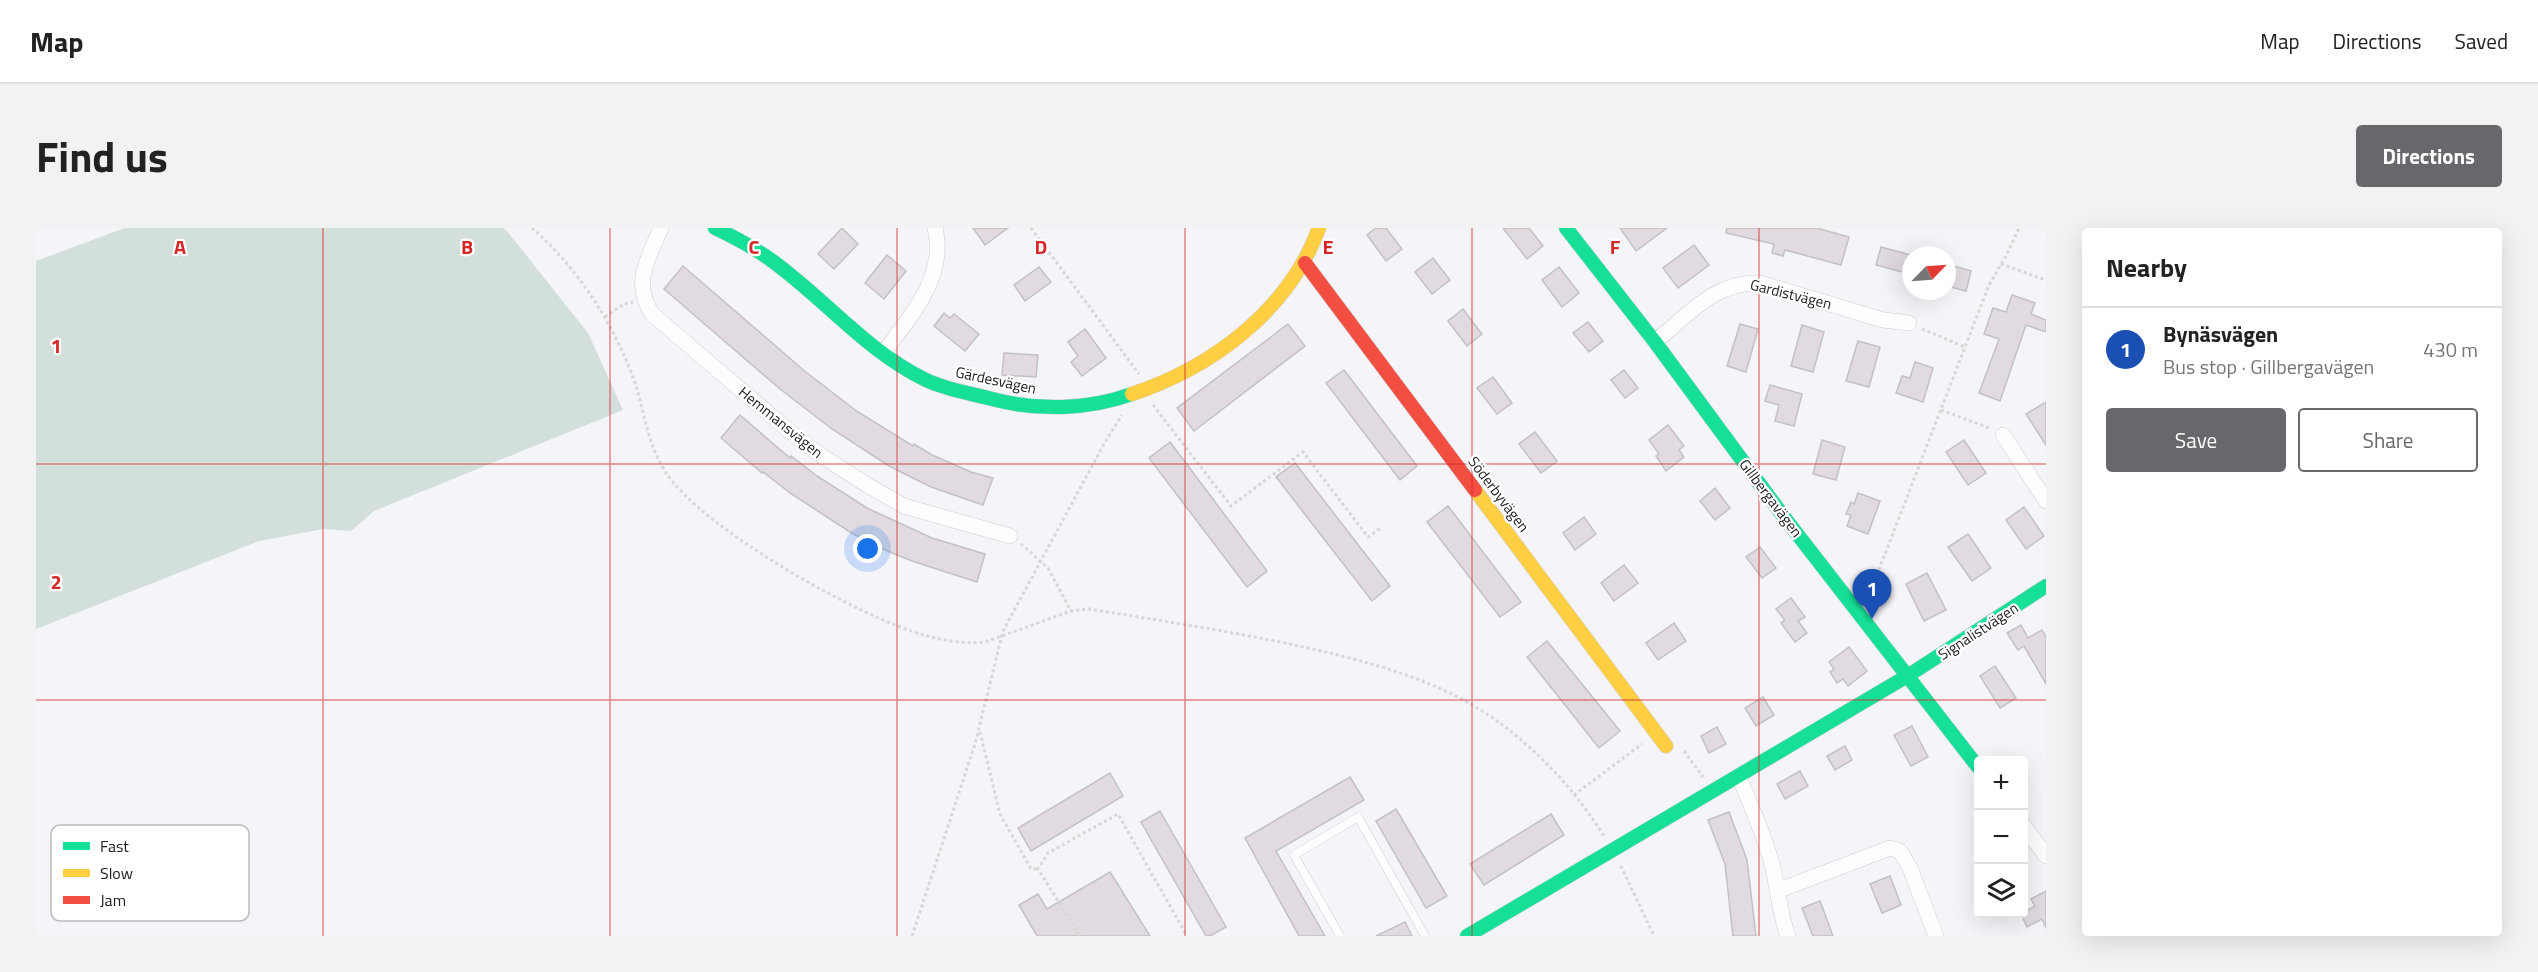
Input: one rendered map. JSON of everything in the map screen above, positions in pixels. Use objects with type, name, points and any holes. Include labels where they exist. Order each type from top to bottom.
[{"type":"street","points":[[643,299],[642,284],[646,266],[661,228]]},
{"type":"street","name":"Gärdesvägen","points":[[715,228],[758,252],[883,353],[925,379],[975,395],[1025,406],[1078,406],[1148,395],[1210,359],[1233,343],[1277,299],[1305,263],[1319,228]]},
{"type":"street","points":[[883,353],[916,309],[930,284],[936,261],[938,238],[935,228]]},
{"type":"street","name":"Gillbergavägen","points":[[1566,228],[1655,342],[1784,517],[1909,675],[1974,762]]},
{"type":"street","name":"Söderbyvägen","points":[[1305,263],[1666,746]]},
{"type":"street","name":"Gardistvägen","points":[[1655,342],[1716,292],[1729,285],[1743,282],[1760,283],[1883,320],[1910,323]]},
{"type":"street","name":"Hemmansvägen","points":[[643,299],[652,314],[788,430],[849,474],[904,506],[1010,536]]},
{"type":"street","points":[[2003,435],[2046,501]]},
{"type":"street","name":"Signalistvägen","points":[[1467,936],[1909,675],[2046,586]]},
{"type":"street","points":[[1739,777],[1763,834],[1781,918],[1788,936]]},
{"type":"street","points":[[2028,831],[2046,856]]},
{"type":"street","points":[[1777,891],[1890,848],[1900,851],[1911,868],[1936,936]]},
{"type":"lane","points":[[1340,936],[1294,855],[1358,817],[1425,936]]},
{"type":"path","points":[[532,228],[566,264],[604,318],[632,377],[647,430],[660,462],[674,485],[706,513],[794,574],[874,616],[911,631],[946,641],[972,643],[1002,636],[1071,611],[1089,609],[1249,635],[1354,659],[1409,676],[1454,695],[1493,718],[1546,762],[1574,795],[1613,851],[1654,936]]},
{"type":"path","points":[[1031,228],[1136,370],[1148,395],[1231,506],[1303,452],[1368,537],[1381,528]]},
{"type":"path","points":[[1858,610],[1866,602],[1989,285],[2019,228]]},
{"type":"path","points":[[2001,264],[2046,280]]},
{"type":"path","points":[[604,318],[624,304],[643,299]]},
{"type":"path","points":[[1910,323],[1965,347]]},
{"type":"path","points":[[912,936],[979,730],[1008,619],[1042,561],[1105,442],[1125,411],[1125,397]]},
{"type":"path","points":[[1941,410],[2003,435]]},
{"type":"path","points":[[1010,536],[1042,561],[1058,583],[1071,611]]},
{"type":"path","points":[[979,730],[1000,814],[1031,868],[1038,869],[1080,936]]},
{"type":"path","points":[[1574,795],[1656,733]]},
{"type":"path","points":[[1666,746],[1674,741],[1680,745],[1713,792]]},
{"type":"path","points":[[1038,869],[1048,853],[1118,814],[1187,936]]},
{"type":"shaded area","points":[[125,228],[503,228],[588,333],[623,410],[374,511],[351,531],[323,529],[259,541],[36,629],[36,261]]},
{"type":"building","points":[[842,228],[858,244],[834,269],[818,254]]},
{"type":"building","points":[[973,228],[1008,228],[985,245]]},
{"type":"building","points":[[1376,228],[1386,228],[1402,249],[1386,261],[1367,235]]},
{"type":"building","points":[[1503,228],[1529,228],[1543,246],[1527,259]]},
{"type":"building","points":[[1620,228],[1667,228],[1636,251]]},
{"type":"building","points":[[1727,228],[1817,228],[1849,237],[1841,265],[1785,250],[1783,256],[1772,253],[1774,244],[1726,233]]},
{"type":"building","points":[[1694,245],[1709,265],[1678,288],[1663,268]]},
{"type":"building","points":[[1881,247],[1902,253],[1902,272],[1876,265]]},
{"type":"building","points":[[887,255],[906,271],[884,299],[865,283]]},
{"type":"building","points":[[1433,258],[1450,280],[1432,294],[1415,272]]},
{"type":"building","points":[[683,266],[807,373],[858,412],[913,446],[914,444],[932,455],[971,472],[993,478],[983,505],[931,487],[889,466],[832,429],[780,389],[664,289]]},
{"type":"building","points":[[1039,267],[1051,282],[1025,301],[1014,285]]},
{"type":"building","points":[[1559,267],[1579,293],[1562,307],[1542,280]]},
{"type":"building","points":[[1956,267],[1971,271],[1966,291],[1956,288]]},
{"type":"building","points":[[2012,295],[2035,303],[2031,314],[2046,320],[2046,332],[2026,325],[2000,401],[1979,393],[1999,339],[1984,334],[1993,308],[2006,312]]},
{"type":"building","points":[[1463,309],[1482,334],[1467,346],[1448,321]]},
{"type":"building","points":[[944,313],[950,318],[954,314],[979,334],[965,351],[934,326]]},
{"type":"building","points":[[1588,322],[1603,341],[1589,352],[1573,333]]},
{"type":"building","points":[[1288,324],[1305,346],[1194,431],[1177,408]]},
{"type":"building","points":[[1740,324],[1758,329],[1746,372],[1727,366]]},
{"type":"building","points":[[1802,325],[1824,332],[1813,372],[1791,366]]},
{"type":"building","points":[[1085,329],[1106,358],[1082,376],[1071,362],[1078,356],[1068,342]]},
{"type":"building","points":[[1858,341],[1880,347],[1869,387],[1846,381]]},
{"type":"building","points":[[1004,353],[1038,355],[1036,377],[1002,375]]},
{"type":"building","points":[[1915,362],[1933,368],[1923,402],[1896,393],[1902,376],[1910,378]]},
{"type":"building","points":[[1344,370],[1417,466],[1400,480],[1326,383]]},
{"type":"building","points":[[1624,370],[1638,388],[1625,398],[1611,380]]},
{"type":"building","points":[[1493,377],[1512,403],[1497,414],[1477,388]]},
{"type":"building","points":[[1770,385],[1802,394],[1794,426],[1775,421],[1779,405],[1765,401]]},
{"type":"building","points":[[2046,402],[2046,445],[2026,414]]},
{"type":"building","points":[[740,415],[790,458],[791,456],[817,476],[867,508],[932,538],[985,554],[977,582],[880,548],[850,532],[790,493],[762,473],[721,438]]},
{"type":"building","points":[[1668,425],[1684,446],[1679,450],[1684,457],[1666,471],[1656,456],[1659,454],[1649,440]]},
{"type":"building","points":[[1535,432],[1557,461],[1541,473],[1519,444]]},
{"type":"building","points":[[1822,440],[1845,447],[1836,480],[1813,474]]},
{"type":"building","points":[[1964,440],[1986,473],[1968,485],[1946,452]]},
{"type":"building","points":[[1170,442],[1267,571],[1247,587],[1149,458]]},
{"type":"building","points":[[1295,463],[1390,586],[1372,601],[1276,477]]},
{"type":"building","points":[[1715,488],[1730,508],[1715,520],[1700,501]]},
{"type":"building","points":[[1858,493],[1880,501],[1868,534],[1847,526],[1851,515],[1846,514],[1851,502],[1854,504]]},
{"type":"building","points":[[1448,506],[1521,602],[1500,617],[1427,522]]},
{"type":"building","points":[[2024,507],[2044,536],[2026,549],[2006,520]]},
{"type":"building","points":[[1584,517],[1596,534],[1575,550],[1563,533]]},
{"type":"building","points":[[1968,534],[1991,568],[1972,581],[1948,547]]},
{"type":"building","points":[[1760,547],[1776,568],[1762,578],[1746,557]]},
{"type":"building","points":[[1624,565],[1638,583],[1614,601],[1601,583]]},
{"type":"building","points":[[1927,573],[1946,610],[1924,621],[1906,584]]},
{"type":"building","points":[[1791,598],[1805,617],[1798,621],[1807,633],[1795,642],[1781,623],[1785,620],[1776,609]]},
{"type":"building","points":[[1674,623],[1686,641],[1658,660],[1646,643]]},
{"type":"building","points":[[2021,625],[2028,638],[2042,630],[2046,637],[2046,684],[2024,646],[2018,650],[2007,633]]},
{"type":"building","points":[[1547,641],[1620,731],[1599,748],[1527,657]]},
{"type":"building","points":[[1849,647],[1867,671],[1848,686],[1843,679],[1837,683],[1830,672],[1834,669],[1829,662]]},
{"type":"building","points":[[1995,666],[2016,698],[2000,708],[1980,676]]},
{"type":"building","points":[[1763,697],[1774,715],[1756,726],[1745,708]]},
{"type":"building","points":[[1912,726],[1928,757],[1911,766],[1894,735]]},
{"type":"building","points":[[1717,727],[1726,744],[1709,753],[1701,736]]},
{"type":"building","points":[[1845,746],[1852,760],[1835,770],[1827,756]]},
{"type":"building","points":[[1800,771],[1808,786],[1785,799],[1777,784]]},
{"type":"building","points":[[1110,773],[1123,796],[1031,851],[1018,828]]},
{"type":"building","points":[[1350,777],[1364,800],[1276,851],[1325,936],[1299,936],[1245,838]]},
{"type":"building","points":[[1396,809],[1447,896],[1426,908],[1376,821]]},
{"type":"building","points":[[1160,811],[1226,927],[1210,936],[1206,936],[1141,822]]},
{"type":"building","points":[[1729,812],[1747,860],[1756,936],[1733,936],[1725,864],[1708,820]]},
{"type":"building","points":[[1551,814],[1564,835],[1484,885],[1470,864]]},
{"type":"building","points":[[1110,872],[1150,936],[1037,936],[1019,905],[1038,894],[1047,909]]},
{"type":"building","points":[[1890,876],[1901,905],[1882,913],[1870,884]]},
{"type":"building","points":[[2046,891],[2046,928],[2042,919],[2027,927],[2023,918],[2028,918],[2028,910],[2035,906],[2031,899]]},
{"type":"building","points":[[1820,901],[1833,936],[1813,936],[1802,908]]},
{"type":"building","points":[[1405,922],[1412,936],[1376,936]]},
{"type":"traffic: fast","points":[[715,228],[771,260],[884,354],[926,380],[959,391],[1027,406],[1080,406],[1132,394]]},
{"type":"traffic: fast","points":[[1566,228],[1655,342],[1784,517],[1974,762]]},
{"type":"traffic: fast","points":[[1467,936],[1909,675],[2046,586]]},
{"type":"traffic: slow","points":[[1132,394],[1191,368],[1245,332],[1289,285],[1306,258],[1319,228]]},
{"type":"traffic: slow","points":[[1475,490],[1666,746]]},
{"type":"traffic: jam","points":[[1305,263],[1475,490]]},
{"type":"place","name":"Bynäsvägen","points":[[1872,619]]}]
